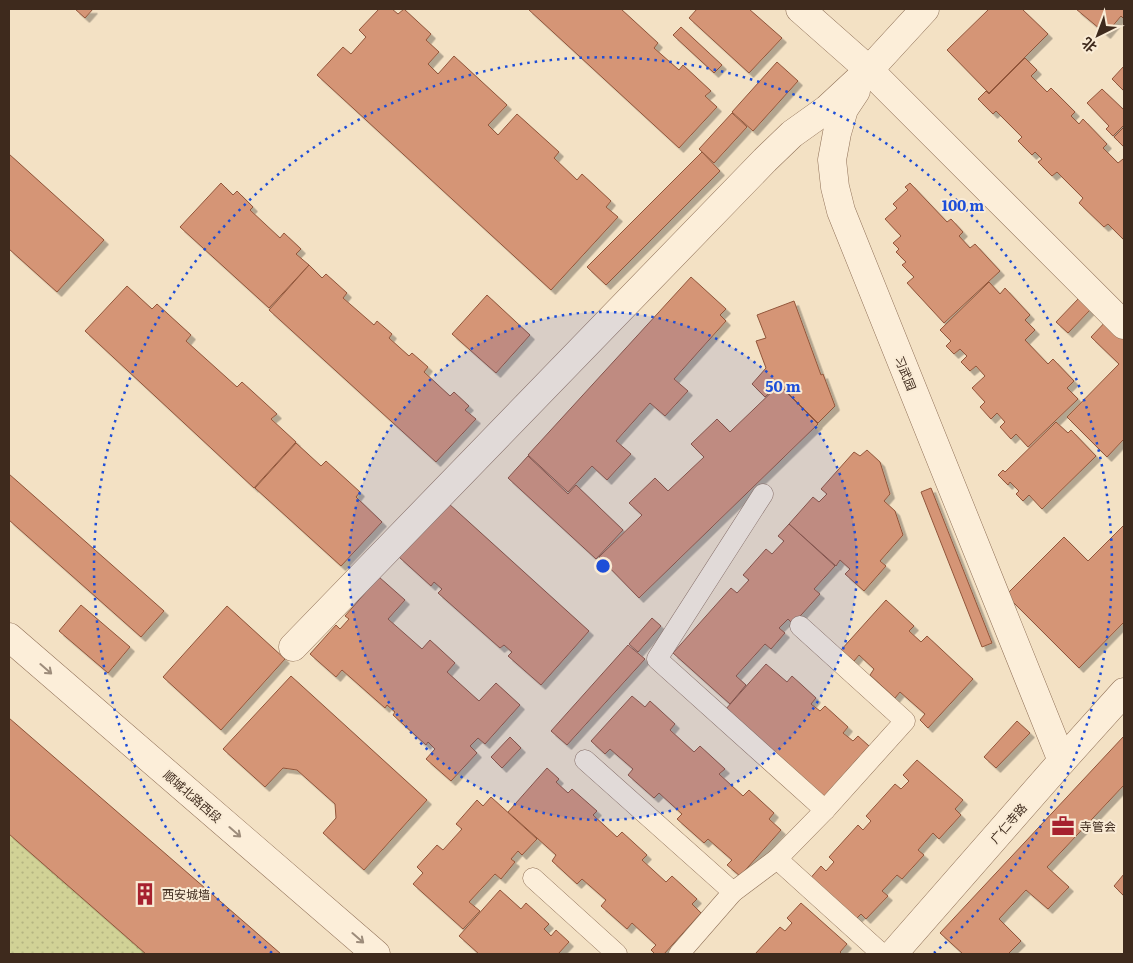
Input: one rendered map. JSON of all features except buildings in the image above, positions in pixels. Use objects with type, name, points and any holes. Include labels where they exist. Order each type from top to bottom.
[{"type":"street","points":[[800,9],[869,70],[1124,325]]},
{"type":"street","points":[[292,647],[765,160],[792,134],[827,109],[869,70],[925,9]]},
{"type":"street","name":"习武园","points":[[869,70],[844,109],[837,133],[832,160],[835,187],[841,211],[1062,761]]},
{"type":"street","name":"顺城北路西段","points":[[9,637],[376,954]]},
{"type":"street","name":"广仁寺路","points":[[893,954],[1124,692]]},
{"type":"lane","points":[[762,494],[657,659],[825,810]]},
{"type":"lane","points":[[679,954],[733,892],[777,859],[825,810],[905,721],[800,626]]},
{"type":"lane","points":[[585,760],[733,892]]},
{"type":"lane","points":[[777,859],[882,954]]},
{"type":"lane","points":[[533,878],[617,954]]},
{"type":"green space","points":[[9,834],[146,954],[9,954]]},
{"type":"place","name":"寺管会","points":[[1063,826]]},
{"type":"place","name":"西安城墙","points":[[145,894]]}]
